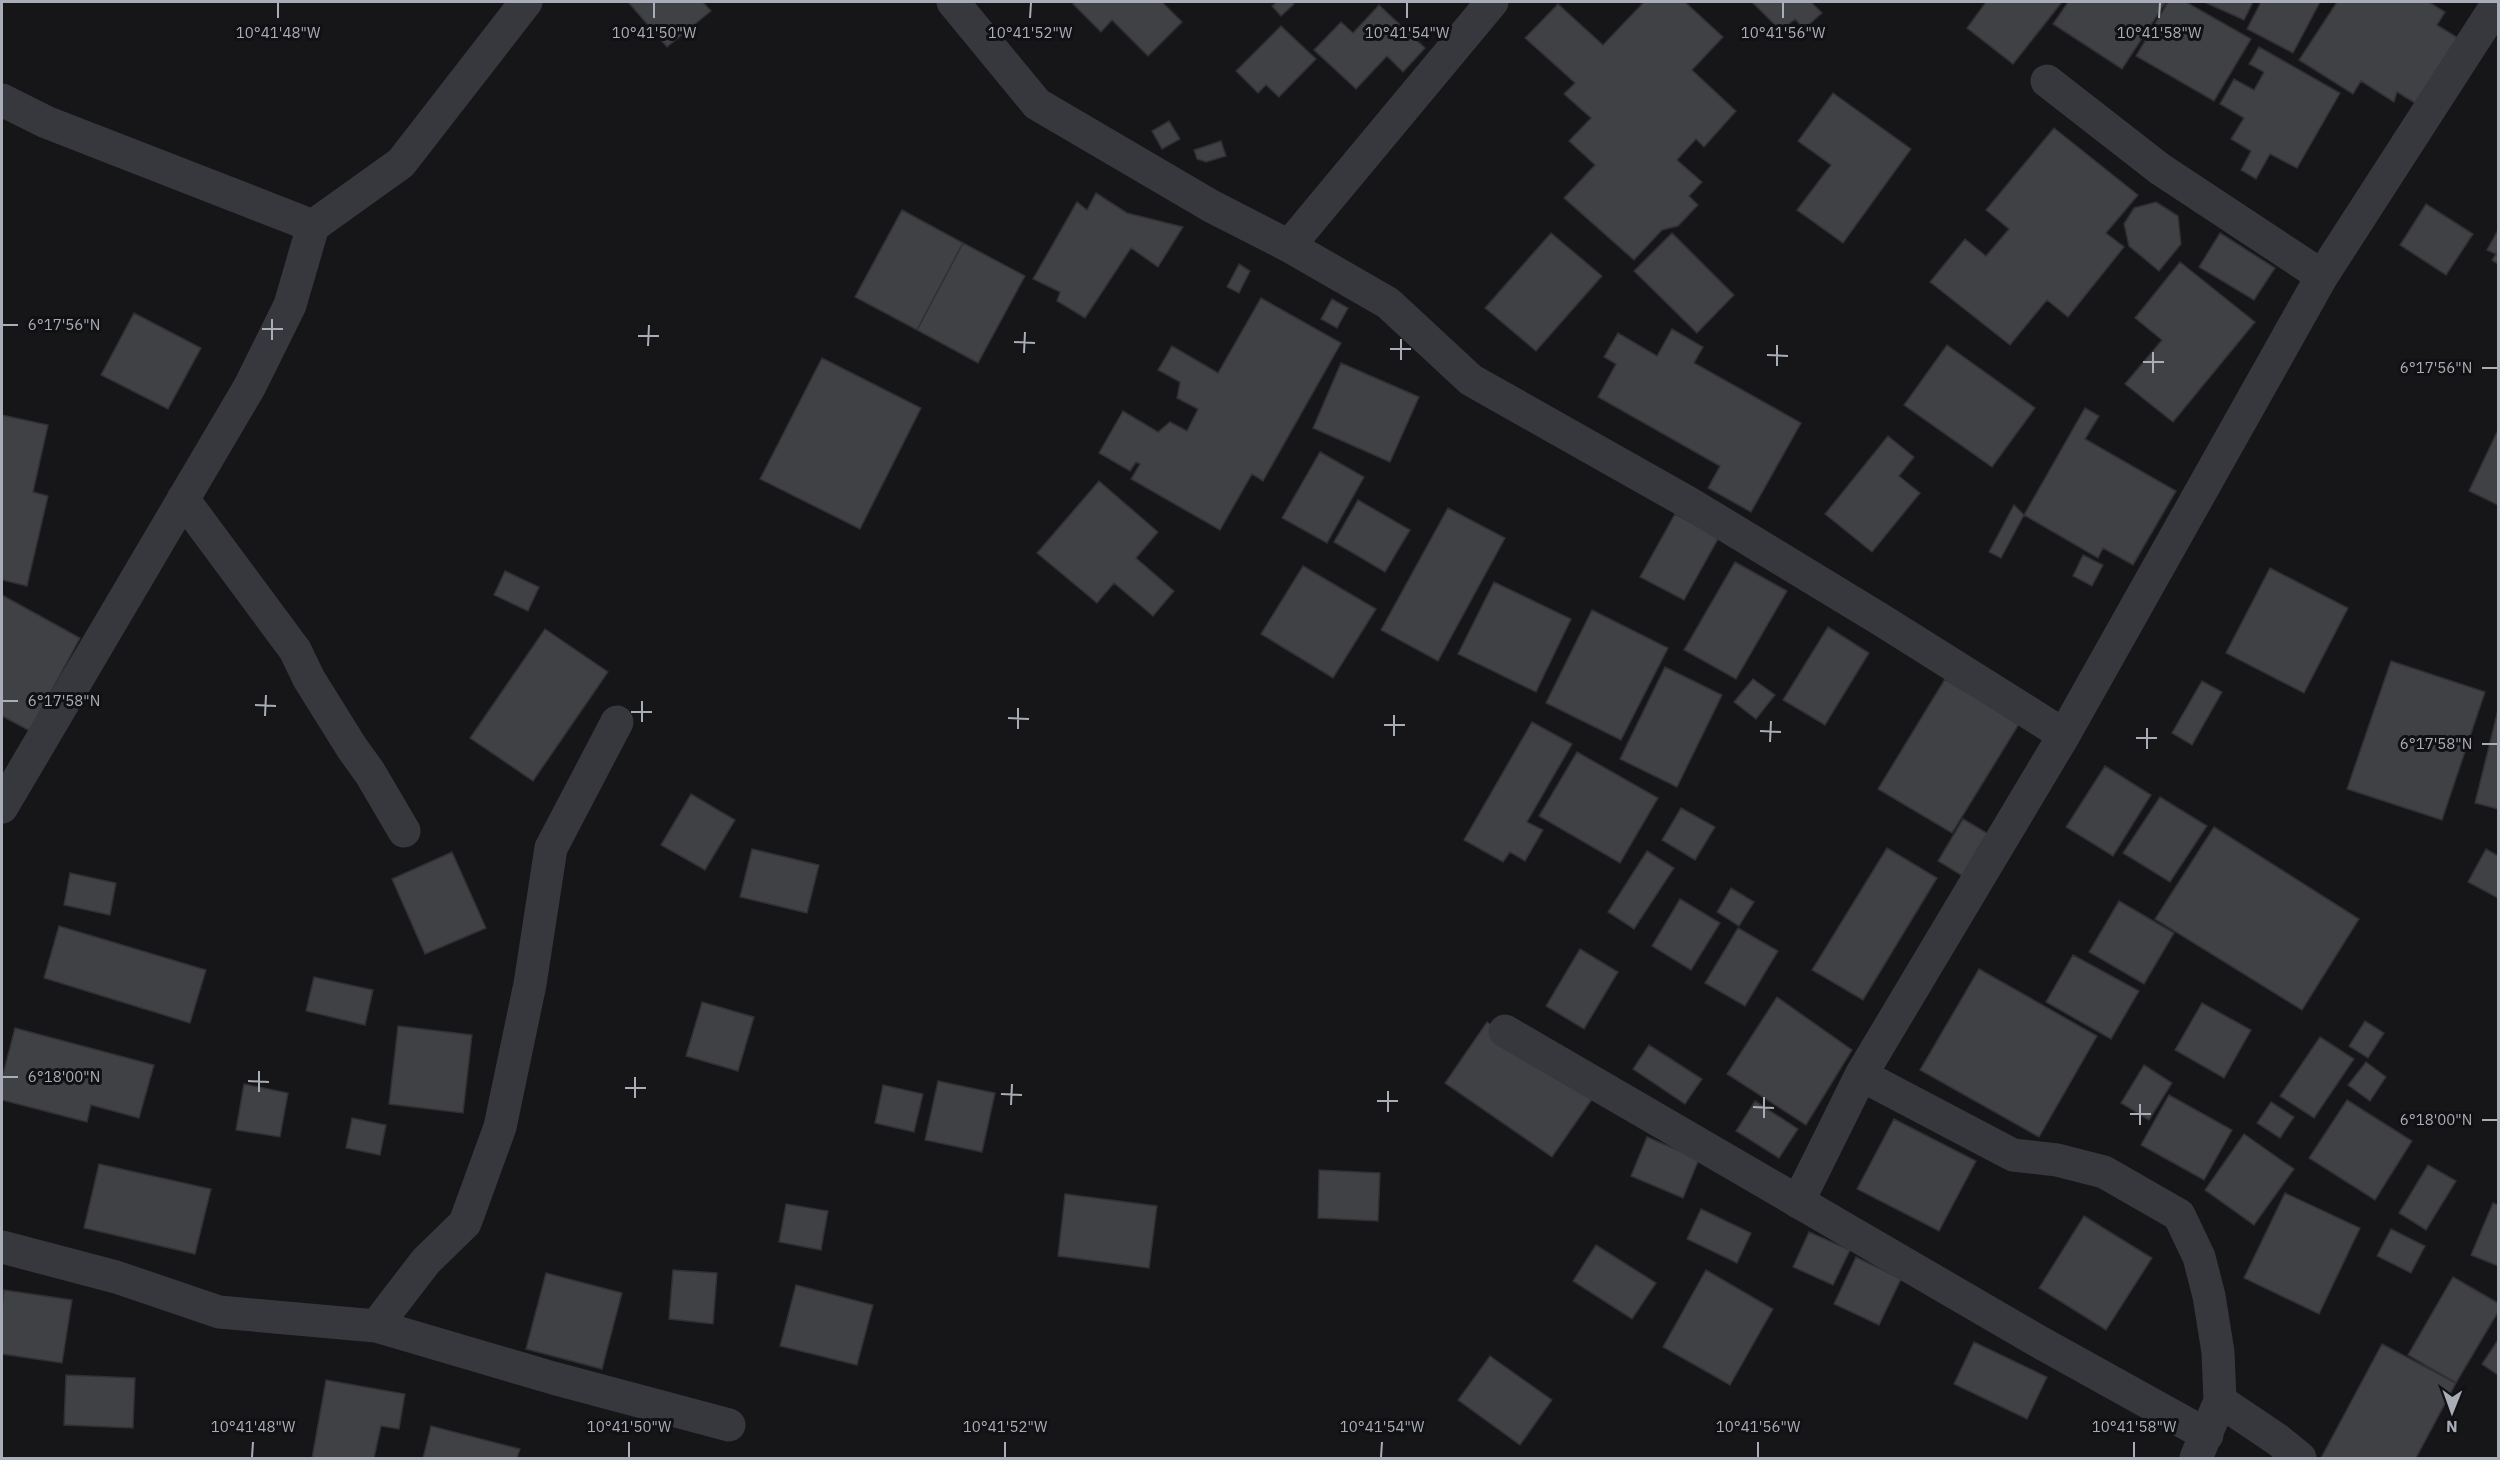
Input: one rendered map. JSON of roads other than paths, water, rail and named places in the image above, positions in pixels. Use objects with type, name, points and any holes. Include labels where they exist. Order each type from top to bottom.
[{"type":"street","points":[[2,807],[250,386],[290,305],[314,226],[400,163],[526,2]]},
{"type":"street","points":[[953,2],[1037,104],[1211,206],[1289,246],[1388,303],[1471,380],[1689,503],[2064,735]]},
{"type":"street","points":[[1289,246],[1492,2]]},
{"type":"street","points":[[1798,1202],[1861,1075],[2064,735],[2322,276],[2499,3]]},
{"type":"street","points":[[2048,81],[2160,169],[2322,276]]},
{"type":"street","points":[[2,100],[46,122],[314,226]]},
{"type":"street","points":[[183,499],[295,650],[309,679],[352,748],[370,772],[405,831]]},
{"type":"street","points":[[376,1326],[426,1261],[465,1223],[500,1127],[530,984],[551,848],[617,722]]},
{"type":"street","points":[[1505,1031],[2026,1334],[2201,1447],[2220,1401],[2218,1352],[2209,1296],[2199,1257],[2179,1215],[2104,1172],[2057,1160],[2013,1155],[1861,1075]]},
{"type":"street","points":[[2,1247],[116,1277],[219,1311],[376,1326],[553,1378],[729,1425]]},
{"type":"street","points":[[2220,1401],[2278,1440],[2300,1458]]}]
